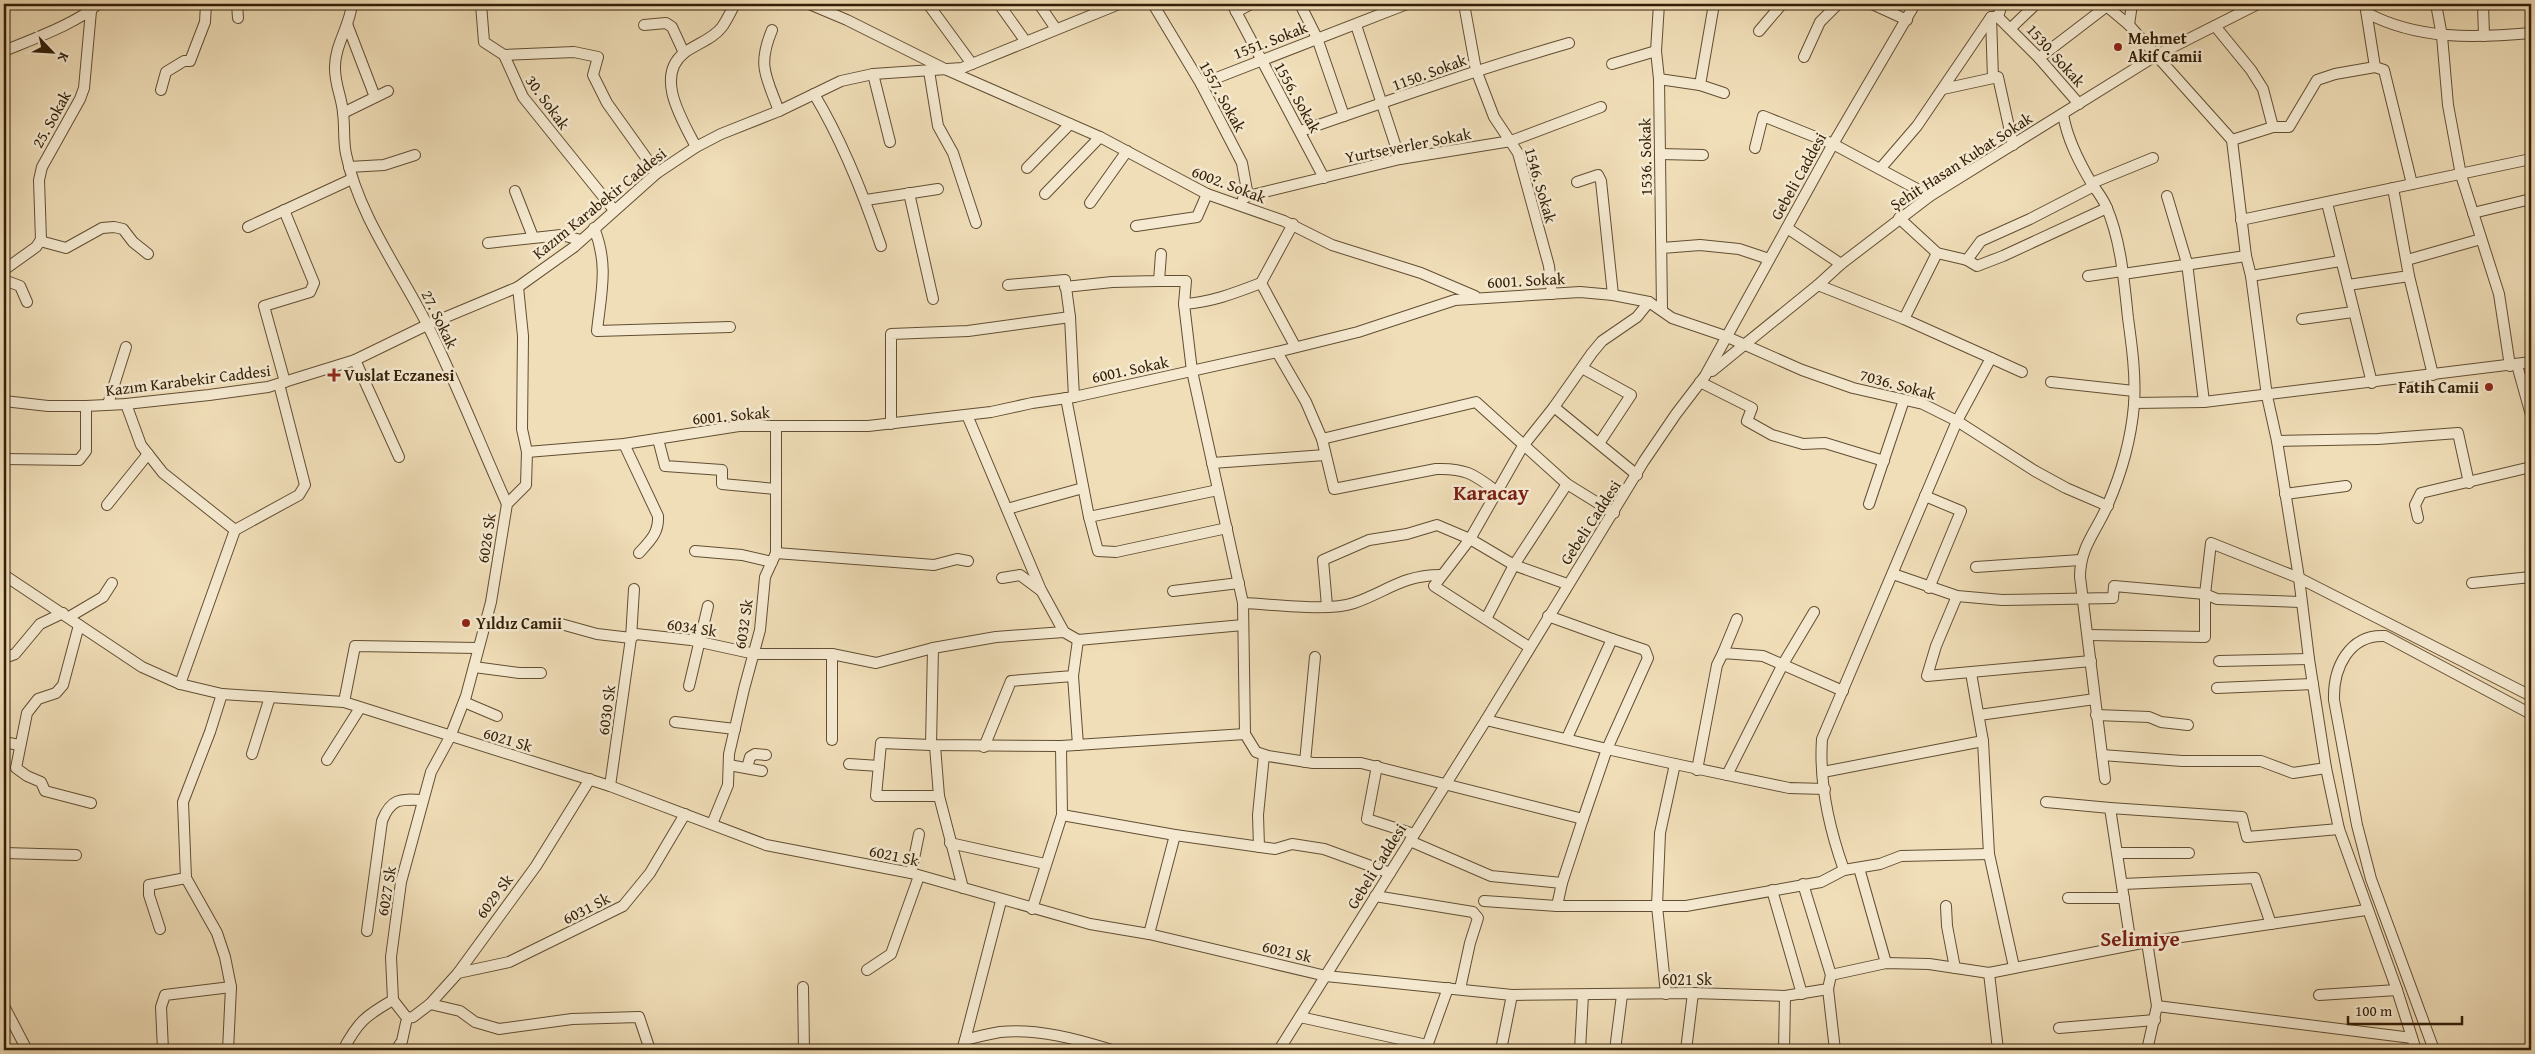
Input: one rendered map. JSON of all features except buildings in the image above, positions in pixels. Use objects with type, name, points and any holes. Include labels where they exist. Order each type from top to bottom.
[{"type":"street","points":[[161,90],[166,72],[184,61],[190,61],[205,22],[206,4]]},
{"type":"street","points":[[237,4],[238,18]]},
{"type":"street","name":"27. Sokak","points":[[352,4],[347,24],[339,43],[334,68],[343,113],[343,141],[352,179],[381,240],[427,325],[506,504]]},
{"type":"street","points":[[481,4],[484,42],[504,55],[574,52],[598,57],[593,75],[607,103],[657,173]]},
{"type":"street","points":[[696,147],[671,90],[673,70],[677,60],[684,53],[722,27],[735,4]]},
{"type":"street","name":"6002. Sokak","points":[[810,4],[847,20],[947,70],[1100,137],[1225,202],[1236,203],[1293,224],[1332,245],[1406,268],[1480,298]]},
{"type":"street","points":[[928,4],[972,64]]},
{"type":"street","points":[[999,4],[1026,42]]},
{"type":"street","points":[[1038,4],[1056,29]]},
{"type":"street","name":"Kazım Karabekir Caddesi","points":[[4,401],[48,406],[126,404],[282,383],[355,360],[427,325],[518,287],[581,240],[657,173],[696,147],[841,81],[873,74],[947,70],[972,64],[1118,4]]},
{"type":"street","name":"1557. Sokak","points":[[1153,4],[1200,84],[1242,163],[1248,196]]},
{"type":"street","points":[[1234,8],[1251,4]]},
{"type":"street","points":[[1300,4],[1317,38],[1344,116]]},
{"type":"street","name":"1551. Sokak","points":[[1200,84],[1407,4]]},
{"type":"street","name":"1546. Sokak","points":[[1464,4],[1476,70],[1494,117],[1518,153],[1549,266],[1552,294]]},
{"type":"street","name":"1536. Sokak","points":[[1659,4],[1656,52],[1659,79],[1662,310]]},
{"type":"street","points":[[1700,85],[1714,4]]},
{"type":"street","points":[[1758,31],[1782,4]]},
{"type":"street","points":[[1804,57],[1820,22],[1838,4]]},
{"type":"street","points":[[1872,4],[1907,20]]},
{"type":"street","name":"Gebeli Caddesi","points":[[1279,1050],[1486,720],[1567,584],[1676,414],[1702,380],[1716,357],[1725,336],[1833,144],[1915,4]]},
{"type":"street","points":[[1880,169],[1917,126],[1995,17],[2002,4]]},
{"type":"street","points":[[2011,28],[2036,4]]},
{"type":"street","points":[[2129,26],[2132,4]]},
{"type":"street","name":"Şehit Hasan Kubat Sokak","points":[[1702,380],[1744,344],[1818,286],[1841,264],[1930,196],[2157,56],[2258,4]]},
{"type":"street","points":[[2436,4],[2442,36],[2448,105],[2461,175],[2499,294],[2513,366],[2531,415]]},
{"type":"street","points":[[2483,4],[2484,36]]},
{"type":"street","points":[[2039,58],[2105,5],[2129,26],[2232,140],[2246,256],[2251,276],[2267,396],[2286,494],[2326,768],[2339,829],[2366,910],[2397,990],[2416,1050]]},
{"type":"street","points":[[4,50],[94,7]]},
{"type":"street","name":"25. Sokak","points":[[40,241],[39,180],[42,167],[82,94],[94,7]]},
{"type":"street","name":"1556. Sokak","points":[[1234,8],[1301,131],[1324,178]]},
{"type":"street","points":[[2366,9],[2406,30],[2442,36],[2531,33]]},
{"type":"street","points":[[2366,9],[2375,67]]},
{"type":"street","points":[[1995,17],[1995,77],[2013,145]]},
{"type":"street","name":"1530. Sokak","points":[[1995,17],[2011,28],[2079,104]]},
{"type":"street","points":[[644,25],[666,23],[672,27],[684,53]]},
{"type":"street","points":[[347,24],[374,97]]},
{"type":"street","points":[[1356,25],[1400,158]]},
{"type":"street","points":[[2215,26],[2251,70],[2263,89],[2273,128]]},
{"type":"street","points":[[772,30],[763,54],[764,70],[778,111]]},
{"type":"street","name":"1150. Sokak","points":[[1301,131],[1383,105],[1476,70],[1569,42]]},
{"type":"street","points":[[1612,64],[1656,52]]},
{"type":"street","name":"30. Sokak","points":[[504,55],[523,97],[614,210]]},
{"type":"street","points":[[2232,140],[2273,128],[2289,128],[2317,80],[2335,74],[2375,67],[2384,70],[2412,184]]},
{"type":"street","points":[[929,71],[938,126],[953,153],[976,223]]},
{"type":"street","points":[[873,74],[890,142]]},
{"type":"street","points":[[1943,88],[1995,77]]},
{"type":"street","points":[[1659,79],[1700,85],[1724,93]]},
{"type":"street","points":[[343,113],[388,92]]},
{"type":"street","points":[[814,94],[837,132],[866,200],[881,246]]},
{"type":"street","name":"Yurtseverler Sokak","points":[[1248,196],[1400,158],[1511,141],[1571,116],[1601,107]]},
{"type":"street","points":[[2062,114],[2066,134],[2107,208],[2114,230],[2122,273],[2134,370],[2134,404],[2125,454],[2108,506],[2086,544],[2080,560],[2080,577],[2084,598],[2096,714],[2106,779]]},
{"type":"street","points":[[1755,148],[1763,116],[1833,144],[1930,196]]},
{"type":"street","points":[[1027,168],[1070,124]]},
{"type":"street","points":[[1045,194],[1100,137]]},
{"type":"street","points":[[1090,203],[1127,151]]},
{"type":"street","points":[[1660,154],[1704,155]]},
{"type":"street","points":[[349,167],[384,165],[415,155]]},
{"type":"street","points":[[1967,260],[1980,241],[2030,219],[2093,184],[2152,158]]},
{"type":"street","points":[[2241,220],[2531,159]]},
{"type":"street","points":[[1577,182],[1598,175],[1601,181],[1613,295]]},
{"type":"street","points":[[248,227],[352,179]]},
{"type":"street","points":[[2394,188],[2408,260],[2409,276],[2432,375]]},
{"type":"street","points":[[866,200],[938,189]]},
{"type":"street","points":[[515,191],[533,236]]},
{"type":"street","points":[[909,193],[933,299]]},
{"type":"street","points":[[1136,226],[1197,217],[1207,194]]},
{"type":"street","points":[[1236,203],[1248,196]]},
{"type":"street","points":[[2167,196],[2187,263],[2204,402]]},
{"type":"street","points":[[2474,213],[2531,199]]},
{"type":"street","points":[[2327,203],[2372,383]]},
{"type":"street","points":[[1899,218],[1936,253],[1967,260],[1977,266],[2107,208]]},
{"type":"street","points":[[180,684],[236,530],[299,495],[306,485],[264,312],[265,304],[310,292],[313,286],[312,273],[284,210]]},
{"type":"street","points":[[1184,304],[1210,301],[1261,283],[1293,224]]},
{"type":"street","points":[[4,270],[40,241],[66,248],[102,228],[114,227],[123,229],[133,242],[148,254]]},
{"type":"street","points":[[594,228],[602,247],[604,263],[597,331],[730,327]]},
{"type":"street","points":[[1787,228],[1841,264]]},
{"type":"street","points":[[488,243],[533,236],[560,235],[581,240]]},
{"type":"street","points":[[2408,260],[2481,239]]},
{"type":"street","points":[[1662,248],[1700,245],[1739,250],[1769,259]]},
{"type":"street","points":[[1904,319],[1936,253]]},
{"type":"street","points":[[1160,281],[1161,254]]},
{"type":"street","points":[[2088,276],[2246,256]]},
{"type":"street","points":[[2251,276],[2340,261]]},
{"type":"street","points":[[2348,285],[2409,276]]},
{"type":"street","points":[[4,280],[20,286],[27,302]]},
{"type":"street","points":[[1008,285],[1065,280],[1070,317],[1070,398],[1083,488],[1098,551],[1116,552],[1226,528]]},
{"type":"street","points":[[1065,287],[1186,281],[1184,304],[1192,371],[1243,603],[1246,734],[1256,752],[1305,762],[1361,763],[1377,766],[1583,819]]},
{"type":"street","points":[[1261,283],[1295,346]]},
{"type":"street","points":[[1818,286],[1904,319],[2022,372]]},
{"type":"street","name":"6026 Sk","points":[[450,737],[464,702],[491,602],[506,504],[526,485],[527,452],[522,429],[524,336],[518,287]]},
{"type":"street","name":"6001. Sokak","points":[[527,452],[624,444],[722,428],[868,426],[967,415],[1070,398],[1277,352],[1295,346],[1358,332],[1455,300],[1580,292],[1613,295],[1649,302],[1672,318],[1725,336]]},
{"type":"street","points":[[1529,647],[1434,586],[1440,575],[1470,539],[1523,446],[1582,368],[1602,342],[1637,316],[1649,302]]},
{"type":"street","points":[[2302,319],[2353,312]]},
{"type":"street","points":[[891,424],[891,334],[968,331],[1070,317]]},
{"type":"street","name":"7036. Sokak","points":[[1725,336],[1802,370],[1844,385],[1923,404],[1957,421],[2035,471],[2066,488],[2108,506]]},
{"type":"street","points":[[108,404],[126,347]]},
{"type":"street","points":[[1277,352],[1306,402],[1322,439],[1334,490],[1436,469],[1453,468],[1466,470],[1496,491]]},
{"type":"street","points":[[1844,870],[1830,830],[1821,762],[1822,738],[1957,421],[1990,358]]},
{"type":"street","points":[[355,360],[399,457]]},
{"type":"street","points":[[2134,404],[2204,402],[2267,396],[2513,366],[2531,362]]},
{"type":"street","points":[[1582,368],[1631,395],[1600,442]]},
{"type":"street","points":[[1702,380],[1752,408],[1747,421],[1772,435],[1803,444],[1825,443],[1884,461]]},
{"type":"street","points":[[2051,382],[2134,390]]},
{"type":"street","points":[[1870,504],[1904,400]]},
{"type":"street","points":[[1322,439],[1476,402],[1567,484],[1614,513]]},
{"type":"street","points":[[126,404],[141,445],[163,473],[236,530]]},
{"type":"street","points":[[4,459],[79,460],[86,451],[86,406]]},
{"type":"street","points":[[1554,407],[1600,442],[1637,475]]},
{"type":"street","points":[[967,415],[1041,590],[1064,632],[1078,640],[1243,626]]},
{"type":"street","name":"6032 Sk","points":[[712,824],[728,785],[735,728],[760,630],[765,577],[774,558],[776,426]]},
{"type":"street","points":[[2277,441],[2378,439],[2458,433],[2469,483]]},
{"type":"street","points":[[658,439],[665,466],[722,470],[722,484],[776,489]]},
{"type":"street","points":[[624,444],[658,516],[658,526],[653,538],[639,553]]},
{"type":"street","points":[[107,505],[148,454]]},
{"type":"street","points":[[1212,462],[1325,455]]},
{"type":"street","points":[[2418,518],[2415,504],[2421,493],[2531,467]]},
{"type":"street","points":[[1486,619],[1514,565],[1567,484]]},
{"type":"street","points":[[2286,494],[2346,486]]},
{"type":"street","points":[[1008,509],[1083,488]]},
{"type":"street","points":[[1089,517],[1218,490]]},
{"type":"street","points":[[1925,496],[1961,511],[1928,588]]},
{"type":"street","points":[[1327,606],[1323,560],[1369,540],[1407,534],[1437,525],[1470,539],[1514,565],[1567,584]]},
{"type":"street","points":[[2088,634],[2205,637],[2205,594],[2211,543],[2299,578],[2531,696]]},
{"type":"street","points":[[695,550],[774,558],[934,565],[957,559],[968,560]]},
{"type":"street","points":[[1976,567],[2080,560]]},
{"type":"street","points":[[1893,574],[1928,588],[1957,596],[2002,600],[2113,598],[2114,586],[2205,594],[2217,599],[2301,602]]},
{"type":"street","name":"6021 Sk","points":[[4,575],[142,667],[180,684],[222,694],[344,702],[450,737],[590,779],[766,845],[915,875],[1090,924],[1149,934],[1326,976],[1512,995],[1693,994],[1785,996],[1828,988]]},
{"type":"street","points":[[1002,578],[1020,575],[1041,590]]},
{"type":"street","points":[[1243,603],[1327,606],[1352,604],[1392,585],[1421,575],[1440,575]]},
{"type":"street","points":[[2472,583],[2531,577]]},
{"type":"street","points":[[1173,591],[1239,583]]},
{"type":"street","points":[[4,658],[15,654],[40,624],[66,615],[103,597],[112,584]]},
{"type":"street","name":"6030 Sk","points":[[610,786],[634,636],[634,589]]},
{"type":"street","points":[[1957,596],[1936,646],[1927,676],[2091,661]]},
{"type":"street","points":[[689,686],[708,606]]},
{"type":"street","points":[[1727,775],[1783,664],[1814,612]]},
{"type":"street","points":[[1548,616],[1645,650],[1648,658],[1607,749],[1562,883],[1557,906]]},
{"type":"street","points":[[1697,770],[1716,665],[1737,619]]},
{"type":"street","name":"6034 Sk","points":[[561,624],[597,634],[699,642],[754,654],[832,654],[876,663],[933,648],[996,637],[1064,632]]},
{"type":"street","points":[[79,625],[63,685],[56,694],[38,699],[27,713],[16,768],[27,776],[41,782],[45,791],[91,803]]},
{"type":"street","points":[[2434,1050],[2371,879],[2363,850],[2334,700],[2336,670],[2346,654],[2359,643],[2368,638],[2385,636],[2531,714]]},
{"type":"street","points":[[1566,738],[1612,639]]},
{"type":"street","points":[[1078,640],[1073,676],[1078,745]]},
{"type":"street","points":[[344,702],[354,646],[478,648]]},
{"type":"street","points":[[933,648],[933,746],[939,796],[963,888]]},
{"type":"street","points":[[1723,653],[1762,656],[1843,691]]},
{"type":"street","points":[[832,654],[832,740]]},
{"type":"street","points":[[1305,762],[1315,657]]},
{"type":"street","points":[[2219,661],[2309,660]]},
{"type":"street","points":[[474,667],[519,673],[540,672]]},
{"type":"street","points":[[1971,673],[1983,741],[1989,854],[2014,967]]},
{"type":"street","points":[[984,747],[1011,681],[1073,676]]},
{"type":"street","points":[[2216,688],[2313,684]]},
{"type":"street","points":[[222,694],[210,732],[183,802],[186,878],[217,933],[225,957],[231,987],[228,1050]]},
{"type":"street","points":[[252,754],[270,697]]},
{"type":"street","points":[[1978,715],[2095,699]]},
{"type":"street","points":[[464,702],[497,716]]},
{"type":"street","points":[[327,760],[360,708]]},
{"type":"street","points":[[2096,714],[2149,717],[2161,722],[2188,725]]},
{"type":"street","points":[[1486,720],[1697,770],[1789,788],[1824,789]]},
{"type":"street","points":[[675,722],[735,728]]},
{"type":"street","points":[[939,796],[876,796],[881,743],[984,747],[1061,746],[1246,734]]},
{"type":"street","name":"6027 Sk","points":[[393,1000],[391,957],[401,882],[431,772],[450,737]]},
{"type":"street","points":[[1823,772],[1983,741]]},
{"type":"street","points":[[4,742],[20,745]]},
{"type":"street","points":[[1032,909],[1062,815],[1061,746]]},
{"type":"street","points":[[747,768],[750,757],[755,754],[766,755]]},
{"type":"street","points":[[1259,847],[1258,815],[1264,755]]},
{"type":"street","points":[[2102,755],[2182,761],[2261,761],[2293,773],[2326,768]]},
{"type":"street","points":[[849,764],[879,766]]},
{"type":"street","points":[[1666,994],[1657,906],[1660,833],[1675,764]]},
{"type":"street","points":[[729,765],[762,771]]},
{"type":"street","points":[[1377,766],[1367,820],[1412,837],[1491,876],[1562,883]]},
{"type":"street","name":"6029 Sk","points":[[407,1018],[413,1017],[430,1004],[458,973],[536,866],[590,779]]},
{"type":"street","points":[[367,931],[384,814],[388,807],[401,799],[423,800]]},
{"type":"street","points":[[2046,802],[2242,817],[2246,837],[2339,829]]},
{"type":"street","points":[[2110,808],[2131,945]]},
{"type":"street","name":"6031 Sk","points":[[458,973],[509,962],[594,922],[623,906],[650,873],[686,814]]},
{"type":"street","points":[[1062,815],[1175,835],[1259,847],[1275,849],[1292,844],[1324,849],[1390,873]]},
{"type":"street","points":[[867,970],[891,954],[915,875],[920,834]]},
{"type":"street","points":[[1149,934],[1175,835]]},
{"type":"street","points":[[950,843],[1045,864]]},
{"type":"street","points":[[4,853],[76,855]]},
{"type":"street","points":[[2118,853],[2189,853]]},
{"type":"street","points":[[1484,901],[1557,906],[1686,906],[1821,882],[1844,870],[1880,864],[1901,856],[1989,854]]},
{"type":"street","points":[[1859,868],[1886,963]]},
{"type":"street","points":[[160,928],[149,895],[149,885],[186,878]]},
{"type":"street","points":[[2122,884],[2255,878],[2271,924]]},
{"type":"street","points":[[1803,884],[1830,975],[1828,988],[1835,1050]]},
{"type":"street","points":[[1772,890],[1802,994]]},
{"type":"street","points":[[1375,896],[1473,912],[1478,918],[1470,943],[1460,989]]},
{"type":"street","points":[[2068,898],[2124,898]]},
{"type":"street","points":[[963,1045],[1001,900]]},
{"type":"street","points":[[1946,906],[1947,926],[1955,968]]},
{"type":"street","points":[[1830,975],[1886,963],[1929,964],[1989,973],[2147,942],[2366,910]]},
{"type":"street","points":[[2147,942],[2157,1006],[2147,1050]]},
{"type":"street","points":[[1989,973],[1998,1050]]},
{"type":"street","points":[[163,1050],[161,1007],[165,995],[231,987]]},
{"type":"street","points":[[803,987],[804,1050]]},
{"type":"street","points":[[1300,1018],[1426,1047],[1448,988]]},
{"type":"street","points":[[2319,995],[2397,990]]},
{"type":"street","points":[[1686,1050],[1693,994]]},
{"type":"street","points":[[1501,1050],[1512,995]]},
{"type":"street","points":[[1615,1050],[1622,995]]},
{"type":"street","points":[[1580,1050],[1583,996]]},
{"type":"street","points":[[1784,1050],[1785,996]]},
{"type":"street","points":[[343,1050],[354,1030],[368,1014],[393,1000],[407,1018],[402,1041],[396,1050]]},
{"type":"street","points":[[430,1004],[460,1011],[475,1022],[499,1029],[572,1019],[639,1017],[650,1050]]},
{"type":"street","points":[[4,1006],[27,1050]]},
{"type":"street","points":[[2157,1006],[2412,1038]]},
{"type":"street","points":[[2059,1028],[2155,1020]]},
{"type":"street","points":[[963,1045],[1000,1032],[1040,1034],[1087,1042],[1112,1050]]},
{"type":"place","name":"Mehmet Akif Camii","points":[[2118,47]]},
{"type":"place","name":"Vuslat Eczanesi","points":[[334,375]]},
{"type":"place","name":"Fatih Camii","points":[[2489,387]]},
{"type":"place","name":"Yıldız Camii","points":[[466,623]]},
{"type":"district","name":"Karacay","points":[[1491,492]]},
{"type":"district","name":"Selimiye","points":[[2140,938]]}]
